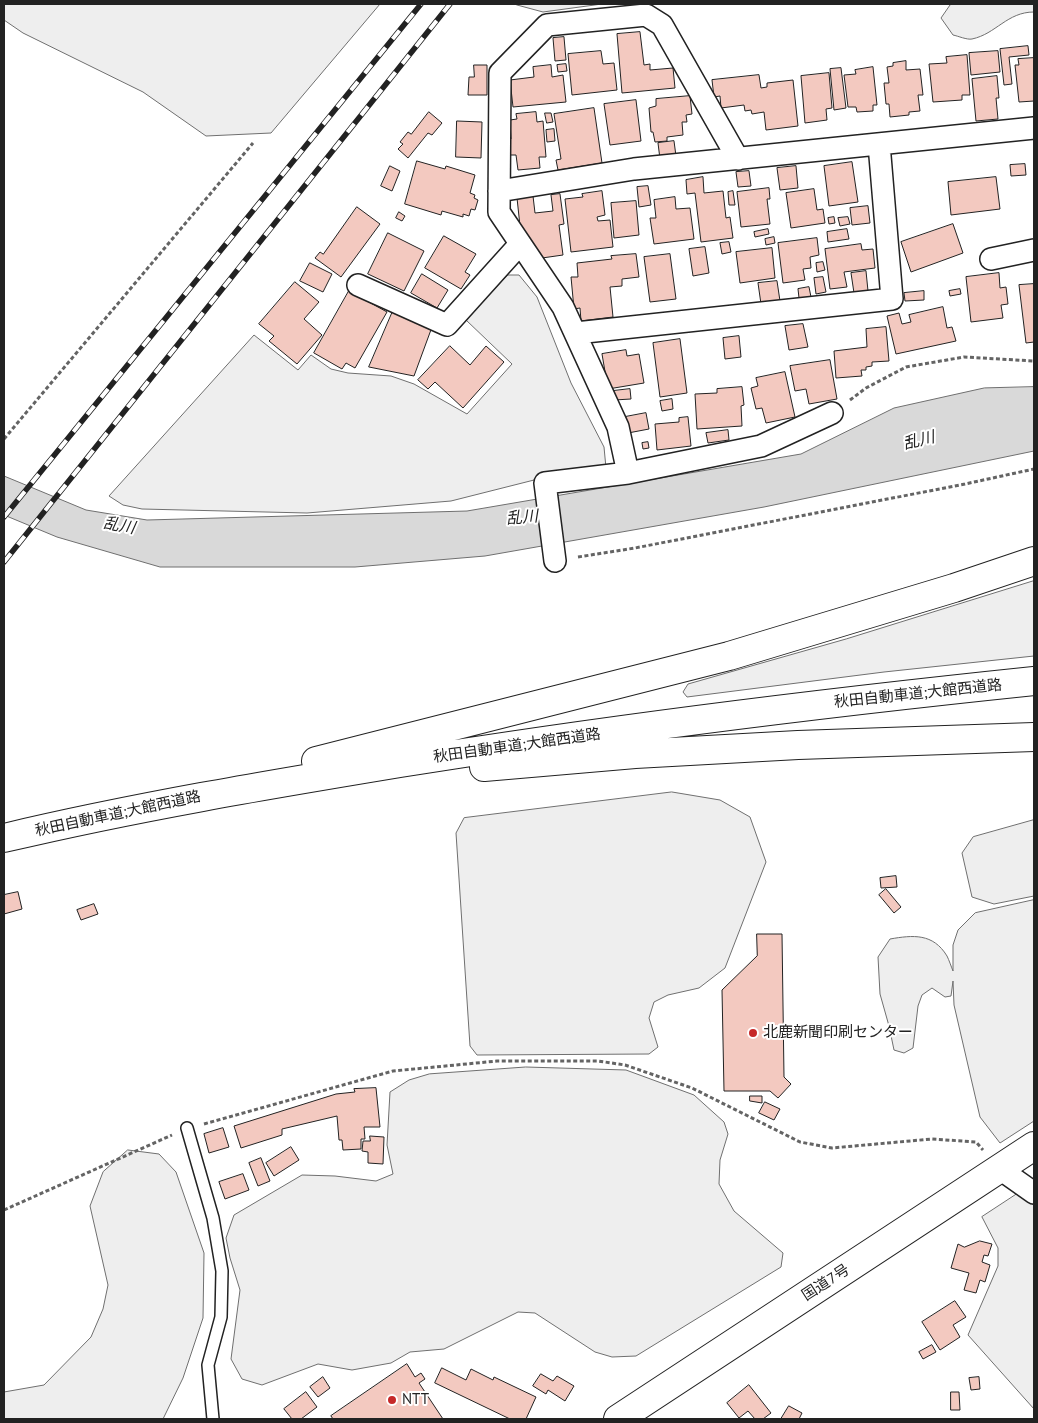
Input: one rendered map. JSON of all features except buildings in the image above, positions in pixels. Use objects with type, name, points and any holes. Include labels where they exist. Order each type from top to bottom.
[{"type":"highway","points":[[92,818],[729,656],[954,588],[1034,561]]},
{"type":"highway","name":"秋田自動車道;大館西道路","points":[[4,838],[92,818],[293,780],[510,746],[731,715],[1034,681]]},
{"type":"highway","points":[[92,818],[199,810],[484,767],[635,754],[798,745],[1034,737]]},
{"type":"highway","name":"国道7号","points":[[618,1419],[1034,1146]]},
{"type":"street","points":[[628,472],[618,427],[563,307],[499,212],[500,73],[547,25],[646,15],[662,26],[738,159]]},
{"type":"street","points":[[498,191],[634,169],[1034,128]]},
{"type":"street","points":[[576,334],[892,299],[879,144]]},
{"type":"street","points":[[358,284],[447,325],[520,244]]},
{"type":"street","points":[[991,258],[1034,250]]},
{"type":"street","points":[[555,561],[545,483],[628,472],[761,446],[832,414]]},
{"type":"street","points":[[1000,1169],[1034,1193]]},
{"type":"lane","points":[[187,1128],[212,1218],[222,1271],[221,1317],[208,1365],[213,1419]]},
{"type":"path","points":[[4,439],[253,143]]},
{"type":"path","points":[[832,414],[866,388],[906,367],[964,357],[1034,361]]},
{"type":"path","points":[[555,561],[635,548],[1034,469]]},
{"type":"path","points":[[4,1210],[187,1128],[393,1071],[497,1061],[598,1062],[625,1065],[692,1088],[800,1142],[832,1148],[932,1139],[976,1142],[1000,1169]]},
{"type":"shaded area","points":[[4,4],[380,4],[271,133],[206,136],[143,92],[23,33],[4,20]]},
{"type":"shaded area","points":[[516,4],[602,4],[543,12]]},
{"type":"shaded area","points":[[1034,4],[1034,12],[1016,16],[988,33],[968,39],[953,35],[941,18],[950,5]]},
{"type":"shaded area","points":[[508,275],[519,275],[537,297],[571,383],[604,447],[606,468],[542,478],[451,501],[307,513],[142,509],[123,505],[109,496],[254,335],[298,370],[311,355],[331,369],[348,373],[391,376],[414,384],[467,414],[512,364],[466,320]]},
{"type":"shaded area","points":[[1034,581],[1034,656],[884,672],[687,697],[683,692],[688,684],[846,639]]},
{"type":"shaded area","points":[[672,792],[720,800],[750,817],[766,862],[725,968],[699,988],[668,995],[654,1002],[649,1018],[658,1047],[649,1054],[477,1055],[470,1046],[456,833],[464,818]]},
{"type":"shaded area","points":[[1034,820],[1034,896],[994,904],[972,897],[962,853],[973,837]]},
{"type":"shaded area","points":[[1034,900],[1034,1121],[1000,1143],[980,1117],[954,1005],[953,981],[951,996],[945,997],[932,988],[922,995],[918,1006],[913,1048],[904,1053],[894,1050],[880,994],[878,957],[890,939],[922,937],[929,939],[941,949],[947,956],[953,971],[953,945],[958,930],[975,913]]},
{"type":"shaded area","points":[[526,1067],[626,1070],[694,1095],[724,1122],[728,1134],[720,1160],[719,1184],[734,1211],[783,1253],[781,1267],[636,1356],[612,1357],[595,1352],[535,1313],[518,1312],[444,1349],[410,1352],[391,1363],[352,1370],[318,1364],[262,1385],[242,1379],[231,1359],[240,1290],[226,1238],[234,1215],[302,1175],[335,1176],[376,1181],[393,1174],[387,1145],[390,1092],[409,1080],[429,1074]]},
{"type":"shaded area","points":[[128,1150],[159,1154],[176,1172],[204,1253],[203,1318],[183,1378],[163,1419],[4,1419],[4,1392],[44,1385],[91,1337],[103,1309],[108,1285],[90,1206],[103,1172]]},
{"type":"shaded area","points":[[1017,1194],[1034,1205],[1034,1409],[968,1335],[998,1266],[998,1248],[982,1217]]},
{"type":"water","name":"乱川","points":[[1034,387],[1034,451],[764,507],[485,556],[355,567],[160,567],[57,537],[4,515],[4,476],[86,510],[147,520],[467,511],[801,454],[894,408],[984,388]]},
{"type":"railway","points":[[4,517],[421,4]]},
{"type":"railway","points":[[4,562],[450,4]]},
{"type":"place","name":"北鹿新聞印刷センター","points":[[753,1033]]},
{"type":"place","name":"NTT","points":[[392,1400]]}]
